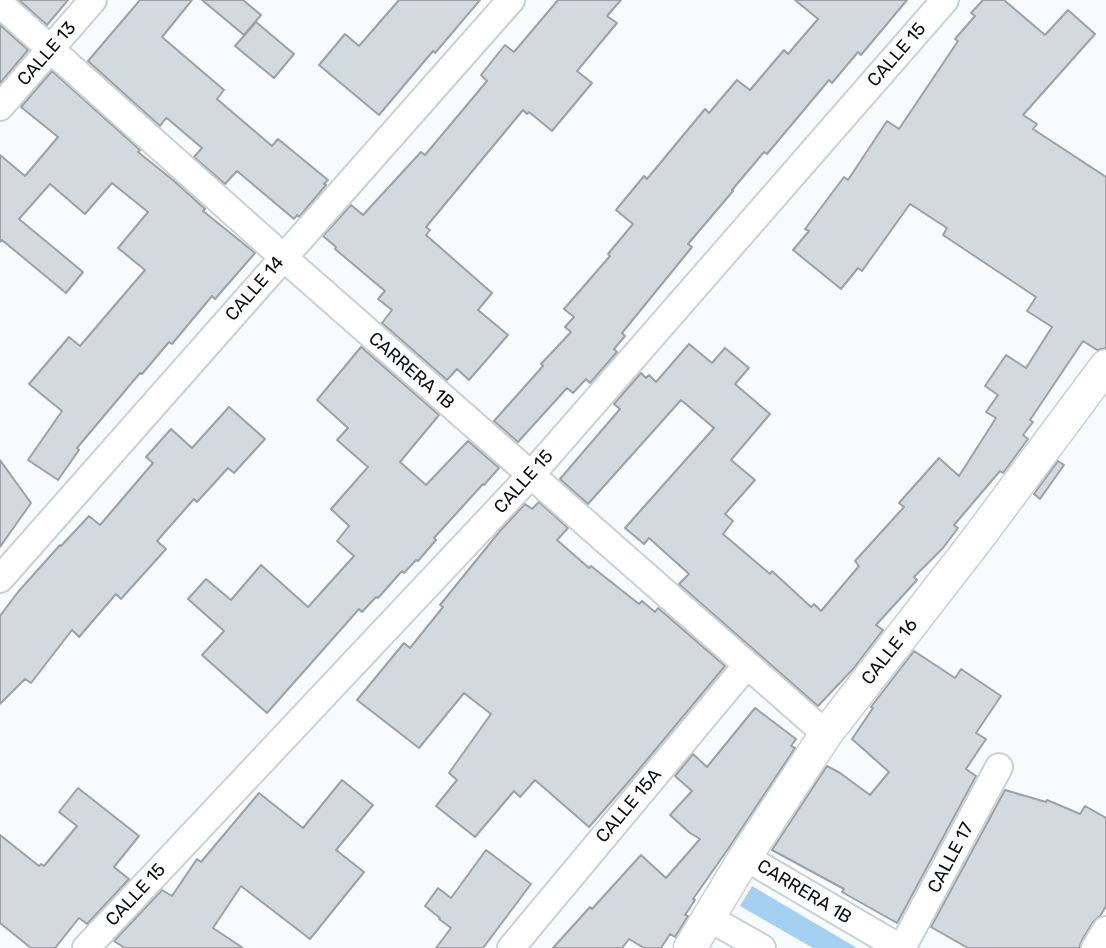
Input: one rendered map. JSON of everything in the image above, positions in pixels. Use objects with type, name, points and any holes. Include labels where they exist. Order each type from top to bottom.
[{"type":"street","name":"CALLE 13","points":[[0,107],[93,0]]},
{"type":"street","name":"CALLE 14","points":[[0,579],[511,0]]},
{"type":"street","name":"CALLE 15","points":[[86,948],[530,476],[945,0]]},
{"type":"street","name":"CARRERA 1B","points":[[0,4],[530,476],[825,734]]},
{"type":"street","name":"CALLE 16","points":[[690,948],[825,734],[978,538],[1106,366]]},
{"type":"street","name":"CALLE 15A","points":[[511,948],[747,665]]},
{"type":"street","name":"CALLE 17","points":[[901,948],[999,767]]},
{"type":"street","name":"CARRERA 1B","points":[[745,857],[901,948]]},
{"type":"street","points":[[709,918],[762,948]]},
{"type":"street","points":[[1095,948],[1106,930]]},
{"type":"shaded area","points":[[752,886],[857,948],[813,948],[740,906]]},
{"type":"building","points":[[19,0],[68,0],[47,25]]},
{"type":"building","points":[[140,0],[192,0],[162,37],[224,90],[217,99],[272,146],[278,139],[328,180],[299,217],[297,215],[294,219],[237,171],[225,184],[194,157],[202,148],[168,119],[160,126],[88,61]]},
{"type":"building","points":[[202,0],[243,0],[261,15],[244,35]]},
{"type":"building","points":[[399,0],[480,0],[379,115],[319,65],[345,34],[359,46]]},
{"type":"building","points":[[558,0],[621,0],[607,16],[617,23],[577,71],[592,83],[552,131],[523,110],[426,227],[430,230],[426,235],[492,293],[478,310],[508,335],[469,380],[457,369],[447,380],[382,323],[392,310],[378,299],[385,291],[323,236],[351,205],[363,215],[421,152],[425,155],[487,81],[481,75],[505,45],[514,52]]},
{"type":"building","points":[[795,0],[907,0],[861,55],[858,52],[832,83],[829,80],[767,154],[764,152],[732,190],[688,244],[692,247],[622,333],[625,336],[614,349],[617,352],[590,383],[586,379],[573,393],[567,388],[518,442],[494,421],[571,332],[565,327],[574,317],[564,309],[610,256],[608,254],[633,224],[616,210],[644,176],[647,179],[705,109],[709,113],[737,80],[750,90],[784,50],[788,54],[818,19]]},
{"type":"building","points":[[983,0],[1004,0],[1045,35],[1068,10],[1095,34],[1023,115],[1037,124],[1033,129],[1106,177],[1106,348],[1097,350],[1083,341],[1030,420],[1033,422],[1023,435],[1028,439],[1003,473],[1000,471],[954,525],[958,528],[943,548],[914,577],[917,580],[876,625],[883,630],[853,669],[818,706],[679,584],[689,574],[649,538],[644,544],[625,528],[714,428],[681,400],[588,504],[560,479],[620,409],[614,404],[641,373],[646,378],[649,375],[656,382],[689,344],[712,363],[725,348],[749,368],[735,384],[770,414],[731,460],[755,480],[725,514],[733,521],[723,534],[770,574],[772,571],[811,607],[814,604],[821,611],[859,566],[855,561],[904,507],[899,503],[939,458],[959,476],[996,418],[986,412],[998,395],[985,386],[1006,355],[1026,368],[1052,327],[1027,311],[1036,297],[943,235],[947,228],[910,204],[862,271],[858,268],[841,289],[793,250],[809,231],[805,229],[844,177],[848,180],[887,121],[899,129],[958,41],[955,39],[975,16],[971,13]]},
{"type":"building","points":[[256,22],[294,54],[274,78],[235,46]]},
{"type":"building","points":[[0,25],[28,50],[0,83]]},
{"type":"building","points":[[52,71],[140,150],[138,152],[205,209],[203,211],[255,253],[215,299],[212,296],[172,344],[169,342],[142,374],[140,373],[77,448],[79,450],[58,480],[28,460],[62,411],[29,384],[69,337],[80,346],[145,270],[118,248],[148,212],[112,183],[85,214],[50,184],[19,219],[83,272],[66,293],[2,240],[0,242],[0,155],[25,176],[58,137],[21,107]]},
{"type":"building","points":[[361,347],[439,415],[400,462],[426,485],[468,441],[499,468],[434,538],[436,540],[418,561],[404,573],[402,571],[362,612],[359,609],[267,713],[202,655],[224,631],[188,599],[206,579],[231,600],[261,565],[308,607],[354,556],[337,541],[349,526],[331,509],[368,467],[337,440],[348,428],[317,400]]},
{"type":"building","points":[[229,407],[265,439],[234,473],[228,468],[197,502],[194,499],[157,541],[166,549],[121,599],[116,594],[79,637],[72,630],[31,683],[25,679],[0,704],[0,616],[18,592],[89,516],[100,525],[153,463],[146,457],[171,429],[192,448]]},
{"type":"building","points":[[0,460],[31,503],[0,547]]},
{"type":"building","points":[[1058,461],[1064,465],[1040,499],[1034,494]]},
{"type":"building","points":[[539,502],[568,528],[557,540],[589,568],[591,566],[639,604],[642,601],[655,612],[658,608],[725,666],[589,827],[535,780],[520,797],[514,791],[475,837],[436,806],[457,780],[449,773],[491,714],[464,693],[419,748],[357,700],[404,643],[410,648],[443,607],[440,605],[500,531],[525,504],[532,509]]},
{"type":"building","points":[[914,651],[955,678],[961,669],[1001,696],[976,733],[986,739],[966,769],[976,776],[897,923],[842,892],[844,889],[772,850],[827,766],[870,795],[889,772],[852,739],[873,708],[871,707]]},
{"type":"building","points":[[755,708],[796,739],[791,746],[795,748],[693,899],[695,900],[685,915],[688,916],[675,937],[670,934],[661,948],[644,948],[629,939],[622,948],[553,948],[641,855],[666,878],[700,839],[670,815],[692,791],[675,776],[693,754],[707,767]]},
{"type":"building","points":[[342,780],[373,805],[336,850],[364,872],[310,939],[241,886],[213,928],[243,948],[125,948],[114,941],[162,890],[172,896],[197,859],[201,862],[259,793],[303,828]]},
{"type":"building","points":[[78,788],[139,836],[114,867],[129,879],[87,924],[79,918],[55,948],[31,948],[0,923],[0,835],[39,866],[44,866],[77,826],[59,812]]},
{"type":"building","points":[[1005,790],[1046,802],[1047,800],[1080,814],[1085,806],[1106,818],[1106,906],[1093,922],[1079,948],[968,948],[931,927]]},
{"type":"building","points":[[486,850],[531,884],[483,948],[436,948],[451,928],[425,906],[438,888],[451,898]]}]
